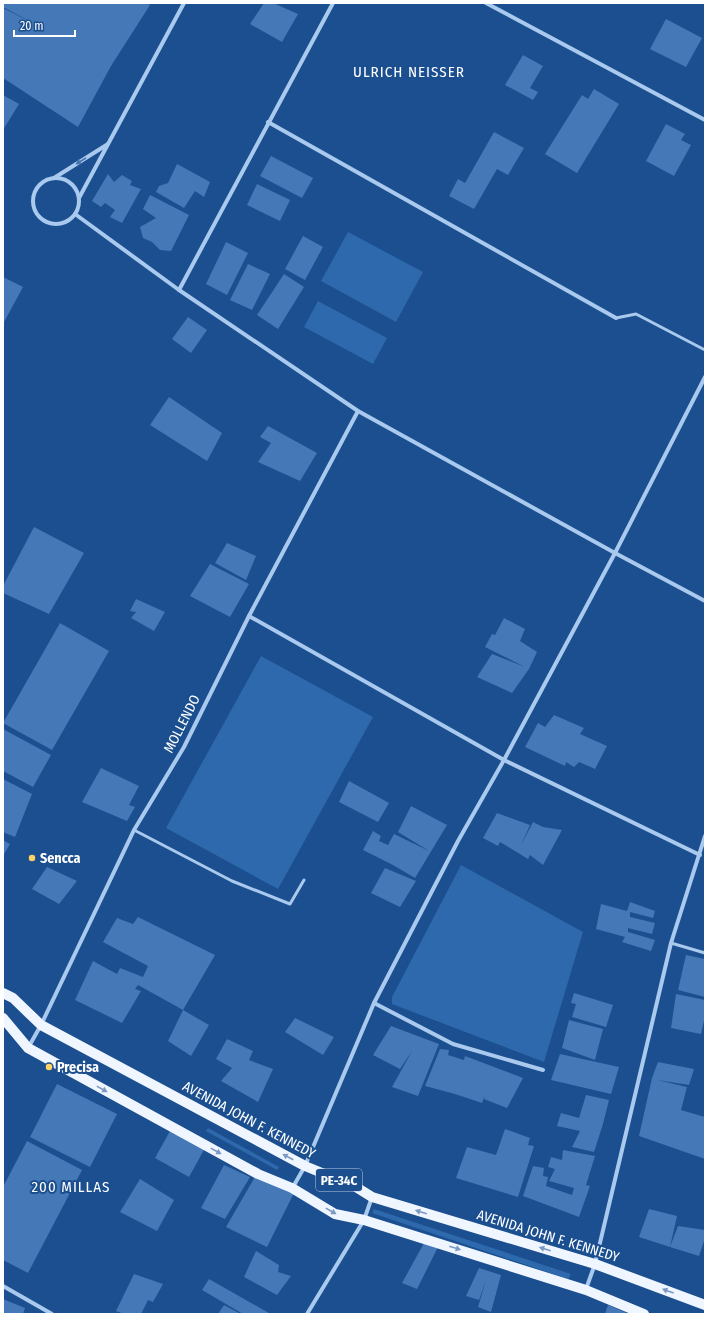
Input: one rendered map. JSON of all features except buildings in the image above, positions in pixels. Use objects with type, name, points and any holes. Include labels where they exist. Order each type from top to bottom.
[{"type":"main road","name":"AVENIDA JOHN F. KENNEDY","points":[[3,993],[13,998],[42,1025],[305,1166],[356,1187],[372,1197],[594,1264],[705,1305]]},
{"type":"main road","name":"PE-34C","points":[[3,1018],[28,1048],[258,1174],[292,1188],[335,1214],[364,1220],[586,1290],[644,1314]]},
{"type":"street","points":[[79,198],[184,3]]},
{"type":"street","points":[[179,290],[333,3]]},
{"type":"street","points":[[486,3],[705,120]]},
{"type":"street","points":[[268,122],[616,318]]},
{"type":"street","points":[[53,178],[60,178],[73,185],[79,198],[78,209],[75,214],[70,219],[62,223],[55,224],[48,222],[36,213],[33,198],[36,191],[46,180],[53,178],[108,144]]},
{"type":"street","points":[[75,214],[179,290],[358,411],[705,601]]},
{"type":"street","points":[[292,1188],[305,1166],[374,1003],[458,841],[504,760],[615,553],[705,377]]},
{"type":"street","name":"MOLLENDO","points":[[28,1048],[42,1025],[134,830],[184,747],[249,616],[358,411]]},
{"type":"street","points":[[249,616],[504,760],[700,855]]},
{"type":"street","points":[[586,1290],[594,1264],[671,943],[705,836]]},
{"type":"street","points":[[374,1003],[453,1044],[543,1070]]},
{"type":"street","points":[[307,1314],[364,1220],[372,1197]]},
{"type":"street","points":[[3,1286],[52,1314]]},
{"type":"lane","points":[[616,318],[636,314],[705,350]]},
{"type":"lane","points":[[134,830],[232,881],[290,904],[304,880]]},
{"type":"lane","points":[[671,943],[705,953]]},
{"type":"shaded area","points":[[348,232],[423,272],[396,322],[321,281]]},
{"type":"shaded area","points":[[318,301],[387,338],[373,364],[304,327]]},
{"type":"shaded area","points":[[261,656],[373,717],[278,889],[166,828]]},
{"type":"shaded area","points":[[461,865],[583,932],[544,1062],[392,1004],[392,997]]},
{"type":"shaded area","points":[[208,1128],[279,1167],[277,1170],[206,1131]]},
{"type":"shaded area","points":[[374,1209],[571,1274],[568,1279],[372,1213]]},
{"type":"place","name":"Sencca","points":[[32,858]]},
{"type":"place","name":"Precisa","points":[[49,1067]]},
{"type":"district","name":"ULRICH NEISSER","points":[[409,72]]},
{"type":"district","name":"200 MILLAS","points":[[71,1187]]}]
